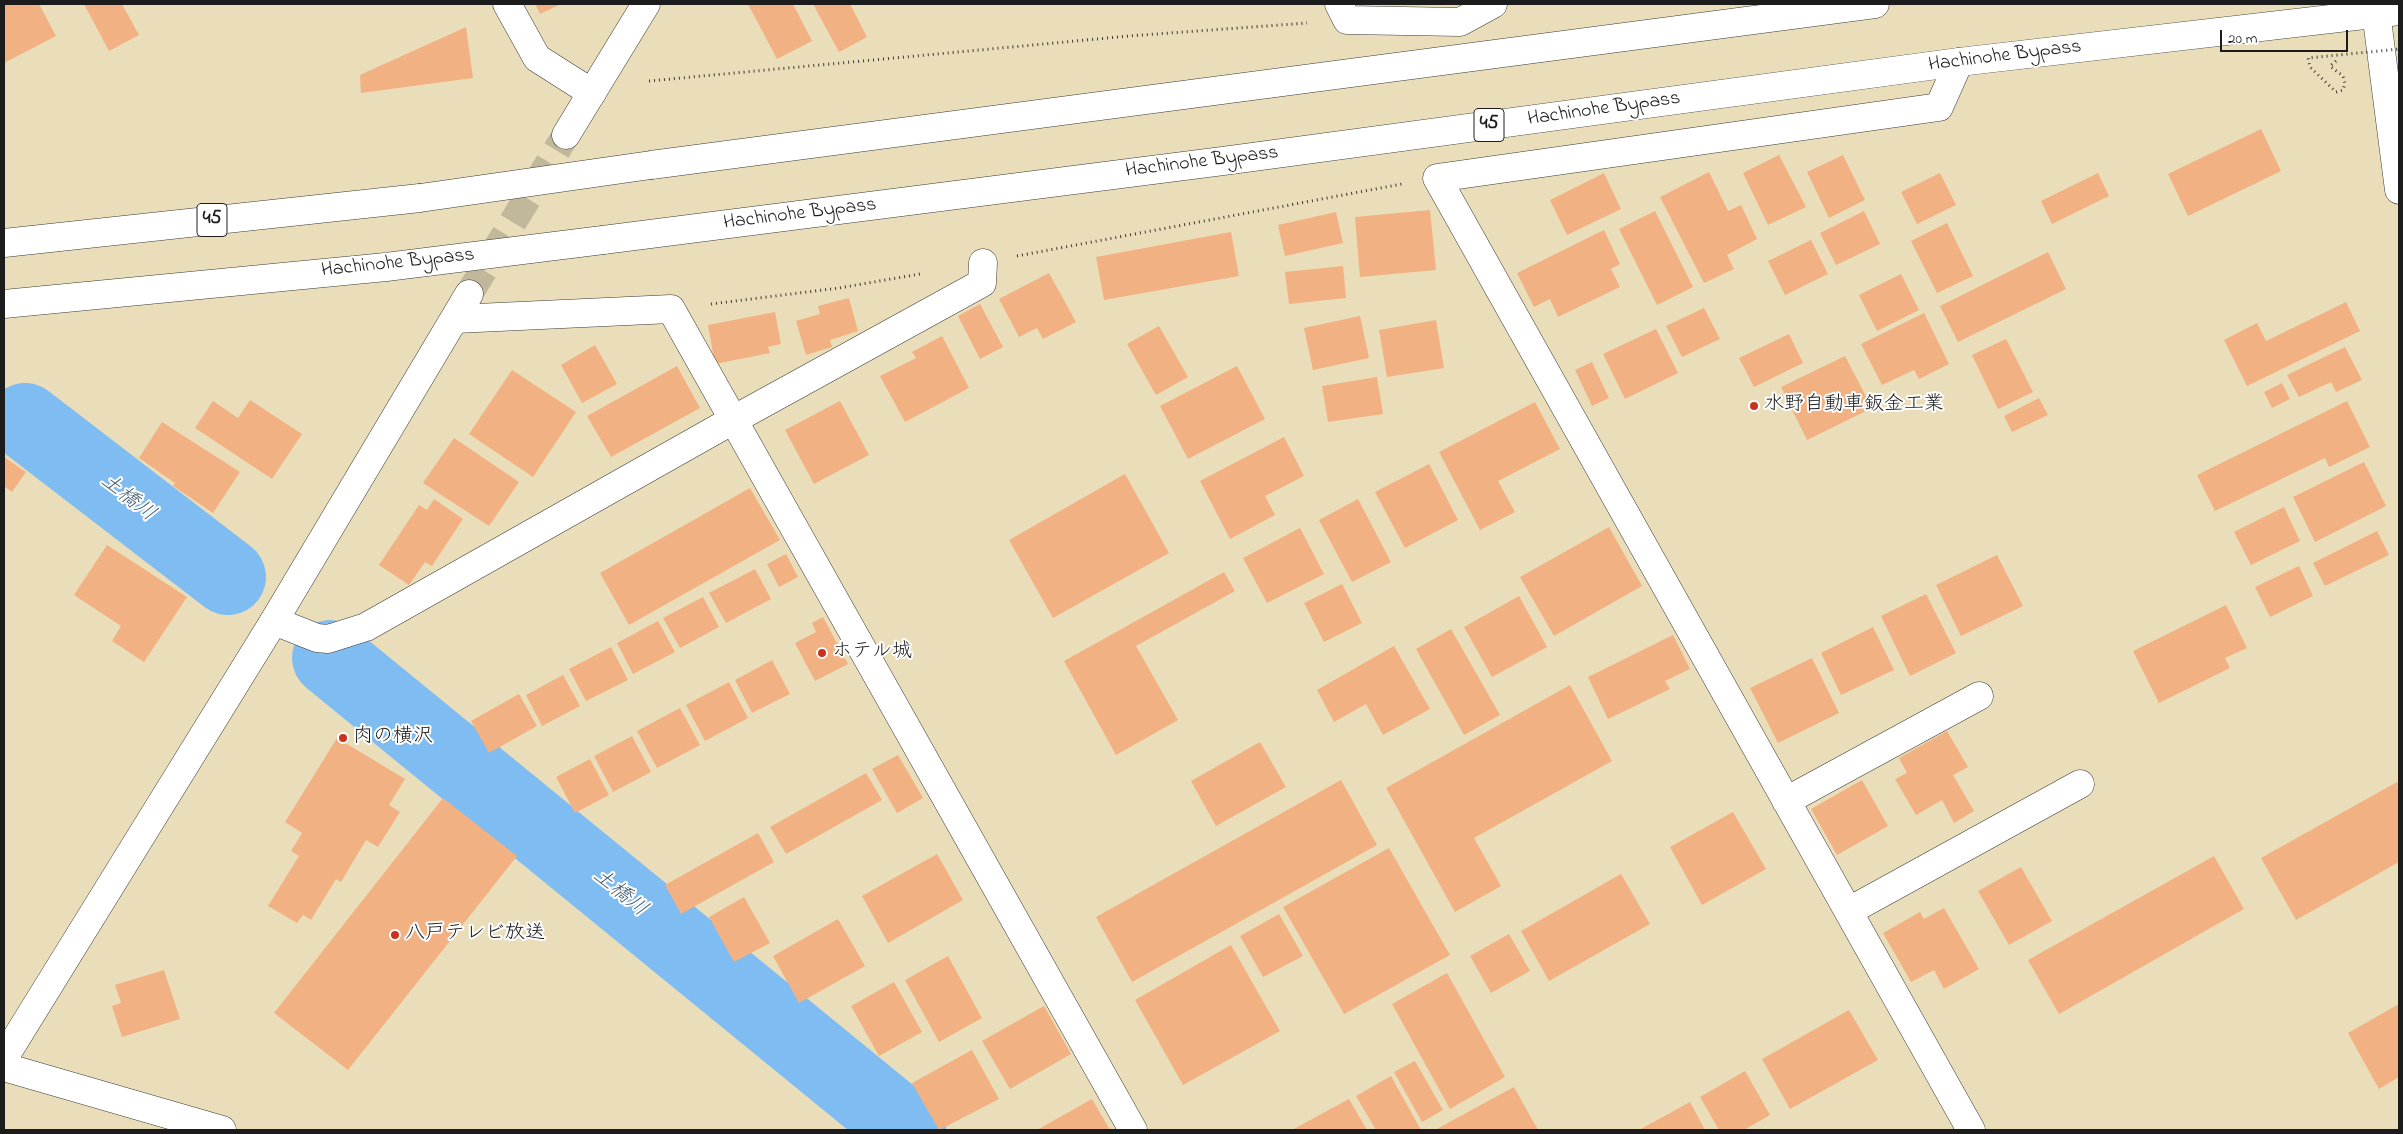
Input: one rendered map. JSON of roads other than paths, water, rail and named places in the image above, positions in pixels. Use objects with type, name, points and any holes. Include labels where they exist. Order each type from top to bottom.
[{"type":"main road","points":[[507,4],[537,58],[592,92]]},
{"type":"main road","points":[[566,135],[646,4]]},
{"type":"main road","points":[[1343,12],[1460,22],[1493,4]]},
{"type":"main road","name":"45","points":[[4,242],[420,198],[651,165],[1875,4]]},
{"type":"main road","points":[[2383,10],[2399,190]]},
{"type":"main road","name":"Hachinohe Bypass","points":[[4,304],[386,266],[603,240],[1223,161],[1959,62],[2383,10]]},
{"type":"main road","points":[[1959,62],[1939,108],[1437,178],[1971,1130]]},
{"type":"main road","points":[[274,621],[317,638],[328,639],[366,627],[733,420],[982,283],[983,263]]},
{"type":"main road","points":[[4,1058],[274,621],[469,294]]},
{"type":"main road","points":[[455,319],[671,309],[1134,1130]]},
{"type":"main road","points":[[1786,801],[1979,696]]},
{"type":"main road","points":[[1849,911],[2080,784]]},
{"type":"main road","points":[[4,1067],[222,1130]]},
{"type":"waterway","name":"土橋川","points":[[25,421],[228,577]]},
{"type":"waterway","name":"土橋川","points":[[330,658],[908,1130]]},
{"type":"tunnel","points":[[469,294],[566,135]]},
{"type":"place","name":"水野自動車鈑金工業","points":[[1754,406]]},
{"type":"place","name":"ホテル城","points":[[822,653]]},
{"type":"place","name":"肉の横沢","points":[[343,738]]},
{"type":"place","name":"八戸テレビ放送","points":[[395,935]]}]
